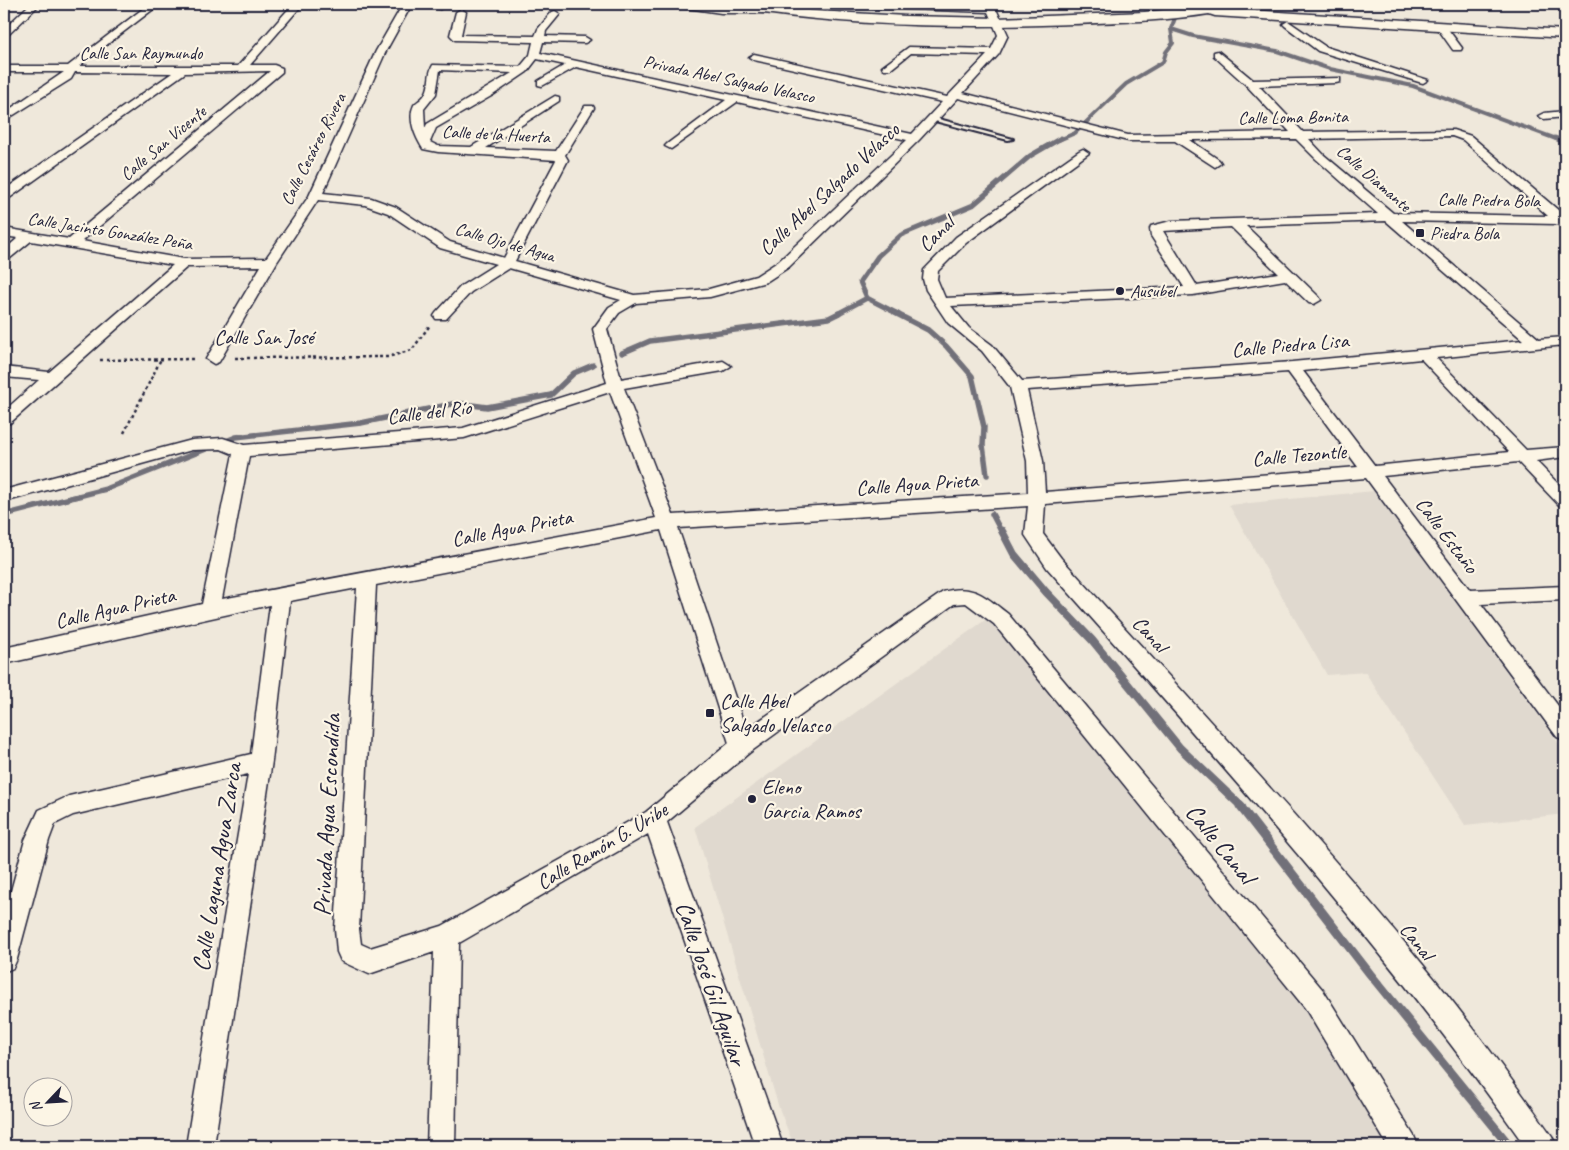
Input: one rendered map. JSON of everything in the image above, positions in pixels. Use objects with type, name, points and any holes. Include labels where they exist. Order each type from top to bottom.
[{"type":"main road","points":[[727,4],[772,7],[865,18],[994,13],[1114,18],[1161,7],[1288,24],[1384,22]]},
{"type":"main road","points":[[994,13],[1034,22],[1114,18],[1191,11],[1237,4]]},
{"type":"main road","points":[[1271,4],[1295,12],[1384,22]]},
{"type":"main road","points":[[1191,11],[1565,34]]},
{"type":"street","points":[[4,34],[35,4]]},
{"type":"street","points":[[4,118],[67,77],[74,65],[155,4]]},
{"type":"street","points":[[242,68],[298,4]]},
{"type":"street","name":"Calle Cesáreo Rivera","points":[[214,359],[270,262],[315,196],[381,51],[407,4]]},
{"type":"street","points":[[680,4],[727,11],[772,7]]},
{"type":"street","points":[[857,4],[994,13]]},
{"type":"street","points":[[461,12],[455,35],[458,38],[585,40]]},
{"type":"street","name":"Calle Abel Salgado Velasco","points":[[741,746],[667,522],[615,385],[600,329],[614,310],[633,299],[710,293],[761,279],[784,264],[915,138],[995,52],[1003,35],[994,13]]},
{"type":"street","points":[[424,142],[430,126],[489,93],[523,70],[536,55],[541,31],[555,14]]},
{"type":"street","points":[[1288,24],[1329,52],[1423,80]]},
{"type":"street","points":[[1441,26],[1456,48]]},
{"type":"street","points":[[887,67],[909,50],[995,52]]},
{"type":"street","name":"Calle Diamante","points":[[1218,54],[1250,82],[1296,135],[1535,342]]},
{"type":"street","name":"Privada Abel Salgado Velasco","points":[[536,55],[915,138]]},
{"type":"street","points":[[754,57],[953,97],[1072,125]]},
{"type":"street","points":[[542,83],[575,63]]},
{"type":"street","name":"Calle de la Huerta","points":[[523,70],[437,67],[434,70],[430,95],[419,107],[417,115],[424,142],[427,147],[438,149],[559,155]]},
{"type":"street","name":"Calle San Raymundo","points":[[4,69],[183,70],[274,68],[278,70]]},
{"type":"street","points":[[4,196],[183,70]]},
{"type":"street","name":"Calle San Vicente","points":[[70,244],[278,70]]},
{"type":"street","points":[[1250,82],[1336,80]]},
{"type":"street","points":[[671,146],[736,98]]},
{"type":"street","points":[[473,151],[555,99]]},
{"type":"street","points":[[440,316],[466,289],[508,262],[562,160],[559,155],[589,108]]},
{"type":"street","points":[[1544,116],[1565,114]]},
{"type":"street","name":"Calle Loma Bonita","points":[[1072,125],[1128,138],[1447,132],[1458,134],[1467,138],[1564,221]]},
{"type":"street","points":[[1177,137],[1215,163]]},
{"type":"street","name":"Canal","points":[[1083,153],[961,240],[931,270],[930,280],[933,290],[964,331],[987,348],[1018,386],[1035,461],[1037,499],[1034,535],[1054,563],[1358,904],[1450,1022],[1542,1146]]},
{"type":"street","name":"Calle Ojo de Agua","points":[[315,196],[367,201],[392,210],[445,245],[633,299]]},
{"type":"street","name":"Calle Piedra Bola","points":[[1193,291],[1158,236],[1156,229],[1171,225],[1390,217],[1564,221]]},
{"type":"street","points":[[1235,222],[1314,300]]},
{"type":"street","name":"Calle Jacinto González Peña","points":[[4,232],[26,238],[184,263],[270,262]]},
{"type":"street","points":[[4,256],[26,238]]},
{"type":"street","points":[[4,419],[184,263]]},
{"type":"street","points":[[942,302],[1193,291],[1288,275]]},
{"type":"street","name":"Calle Piedra Lisa","points":[[1018,386],[1426,355],[1535,342],[1565,341]]},
{"type":"street","points":[[1426,355],[1565,500]]},
{"type":"street","name":"Calle del Río","points":[[242,451],[464,433],[615,385],[723,366]]},
{"type":"street","name":"Calle Estaño","points":[[1292,366],[1565,731]]},
{"type":"street","points":[[4,372],[52,377]]},
{"type":"street","points":[[4,496],[134,459],[192,445],[223,442],[242,451],[211,609]]},
{"type":"street","name":"Calle Tezontle","points":[[1037,499],[1372,472],[1565,452]]},
{"type":"street","name":"Calle Agua Prieta","points":[[4,656],[211,609],[667,522],[1037,499]]},
{"type":"street","name":"Privada Agua Escondida","points":[[368,579],[347,929],[350,952],[368,960],[447,936]]},
{"type":"street","points":[[1465,598],[1565,593]]},
{"type":"street","name":"Calle Laguna Agua Zarca","points":[[200,1146],[261,761],[281,596]]},
{"type":"street","name":"Calle Ramón G. Uribe","points":[[447,936],[654,819],[741,746],[950,597],[970,596]]},
{"type":"street","name":"Calle Canal","points":[[970,596],[1001,618],[1314,999],[1404,1146]]},
{"type":"street","points":[[4,959],[37,840],[48,817],[69,806],[261,761]]},
{"type":"street","name":"Calle José Gil Aguilar","points":[[654,819],[769,1146]]},
{"type":"street","points":[[441,1146],[447,936]]},
{"type":"lane","points":[[933,119],[1010,139]]},
{"type":"path","name":"Calle San José","points":[[72,360],[388,357],[412,350],[425,330],[440,316]]},
{"type":"path","points":[[124,433],[161,359]]},
{"type":"shaded area","points":[[1374,491],[1565,752],[1565,814],[1465,825],[1365,672],[1327,675],[1229,505]]},
{"type":"shaded area","points":[[988,618],[1328,1034],[1387,1146],[794,1146],[779,1108],[695,827]]},
{"type":"waterway","points":[[1171,29],[1180,4]]},
{"type":"waterway","points":[[1059,140],[1075,133],[1126,84],[1163,62],[1166,52],[1173,43],[1171,29]]},
{"type":"waterway","points":[[1171,29],[1193,36],[1277,51],[1330,69],[1413,86],[1559,140]]},
{"type":"waterway","points":[[867,298],[860,282],[878,256],[901,235],[973,205],[1030,156],[1061,138]]},
{"type":"waterway","points":[[1555,138],[1565,142]]},
{"type":"waterway","points":[[837,314],[867,298]]},
{"type":"waterway","points":[[867,298],[898,314]]},
{"type":"waterway","points":[[895,313],[928,330],[946,346],[972,376],[984,427],[983,445],[987,475]]},
{"type":"waterway","points":[[622,353],[650,341],[829,318],[837,314]]},
{"type":"waterway","points":[[4,515],[106,489],[236,437],[361,423],[457,403],[487,407],[551,395],[574,373],[593,365]]},
{"type":"waterway","points":[[992,514],[1002,533]]},
{"type":"waterway","points":[[1002,531],[1014,554],[1046,592],[1092,640],[1180,748],[1242,807]]},
{"type":"waterway","points":[[1240,806],[1370,974],[1510,1146]]},
{"type":"place","name":"Piedra Bola","points":[[1420,233]]},
{"type":"place","name":"Ausubel","points":[[1120,291]]},
{"type":"place","name":"Calle Abel Salgado Velasco","points":[[710,713]]},
{"type":"place","name":"Eleno Garcia Ramos","points":[[752,799]]}]
